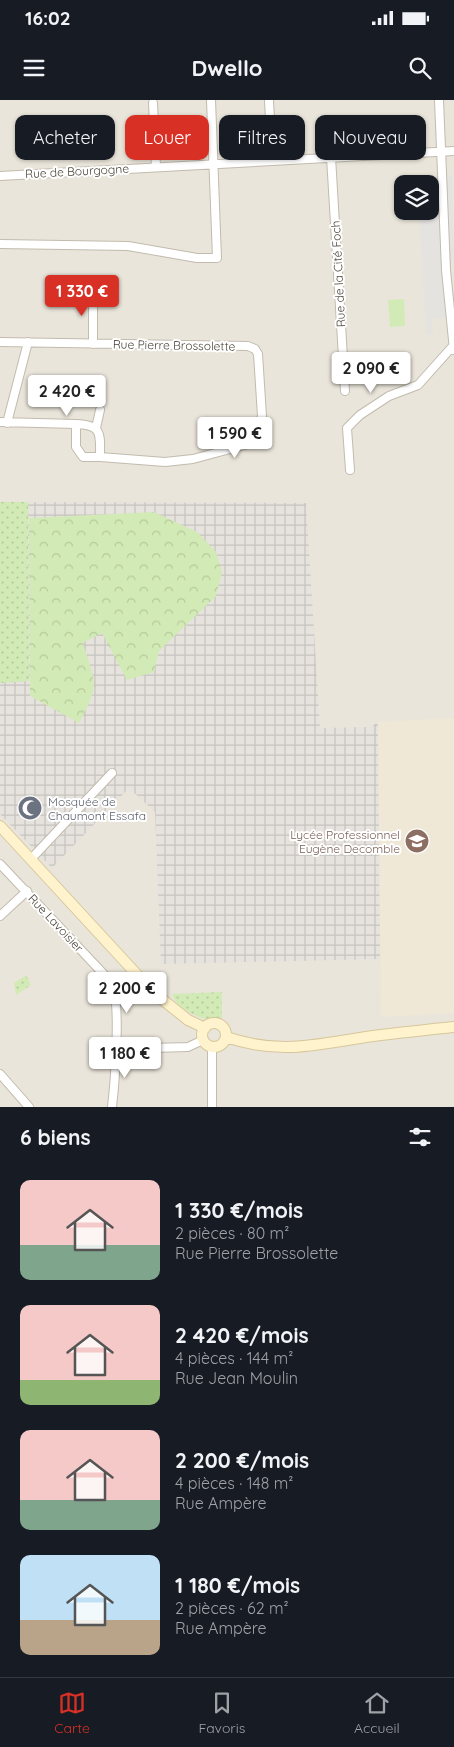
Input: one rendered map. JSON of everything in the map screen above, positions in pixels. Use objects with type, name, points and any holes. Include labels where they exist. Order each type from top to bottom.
[{"type":"street","points":[[0,244],[128,246],[197,258],[217,258],[211,100]]},
{"type":"street","points":[[269,100],[270,115]]},
{"type":"street","points":[[350,470],[348,428],[360,415],[389,396],[418,385],[453,348],[446,270],[439,100]]},
{"type":"street","points":[[153,103],[156,167]]},
{"type":"street","name":"Rue de Bourgogne","points":[[426,152],[454,151]]},
{"type":"street","name":"Rue de Bourgogne","points":[[0,176],[272,160]]},
{"type":"street","name":"Rue de la Cité Foch","points":[[331,160],[345,391]]},
{"type":"street","points":[[93,290],[93,344]]},
{"type":"street","name":"Rue Pierre Brossolette","points":[[0,342],[248,346],[255,349],[258,354],[262,416],[253,437],[245,445],[193,459],[165,462],[100,456]]},
{"type":"street","points":[[28,342],[3,422],[89,424],[96,428],[100,434],[100,456],[83,457],[76,447],[76,424]]},
{"type":"street","points":[[96,428],[100,410]]},
{"type":"street","points":[[31,859],[112,773]]},
{"type":"street","points":[[0,826],[152,992],[192,1023],[205,1028]]},
{"type":"street","name":"Rue Lavoisier","points":[[0,864],[112,983],[115,991],[116,1010],[115,1049]]},
{"type":"street","points":[[0,916],[27,891]]},
{"type":"street","points":[[203,1040],[205,1028],[211,1024],[219,1024],[225,1030],[226,1037],[223,1044],[212,1047]]},
{"type":"street","points":[[226,1037],[260,1046],[307,1048],[393,1033],[454,1027]]},
{"type":"street","points":[[112,1107],[115,1049],[188,1046],[203,1040]]},
{"type":"street","points":[[203,1040],[212,1047]]},
{"type":"street","points":[[212,1047],[212,1107]]},
{"type":"street","points":[[0,1074],[28,1107]]},
{"type":"shaded area","points":[[0,100],[454,100],[454,1107],[0,1107]]},
{"type":"shaded area","points":[[445,175],[452,175],[454,259],[450,259]]},
{"type":"shaded area","points":[[439,201],[445,318],[432,319],[433,335],[426,335],[420,220],[439,220]]},
{"type":"shaded area","points":[[0,502],[306,503],[320,728],[371,727],[378,722],[380,959],[161,964],[155,812],[129,788],[52,868],[0,814]]},
{"type":"shaded area","name":"Lycée Professionnel Eugène Decomble","points":[[454,718],[454,1013],[381,1017],[378,722]]},
{"type":"green space","points":[[404,299],[405,326],[390,327],[388,300]]},
{"type":"green space","points":[[0,502],[28,502],[29,681],[0,683]]},
{"type":"green space","points":[[154,512],[197,532],[216,552],[222,572],[216,596],[159,651],[154,672],[127,680],[102,633],[83,643],[94,684],[90,700],[79,723],[30,696],[29,518]]},
{"type":"green space","points":[[26,975],[31,985],[16,995],[14,983]]},
{"type":"green space","points":[[222,992],[222,1018],[208,1019],[196,1016],[186,1010],[177,1002],[172,994]]},
{"type":"place","name":"Mosquée de Chaumont Essafa","points":[[30,808]]},
{"type":"place","name":"Lycée Professionnel Eugène Decomble","points":[[417,841]]}]
